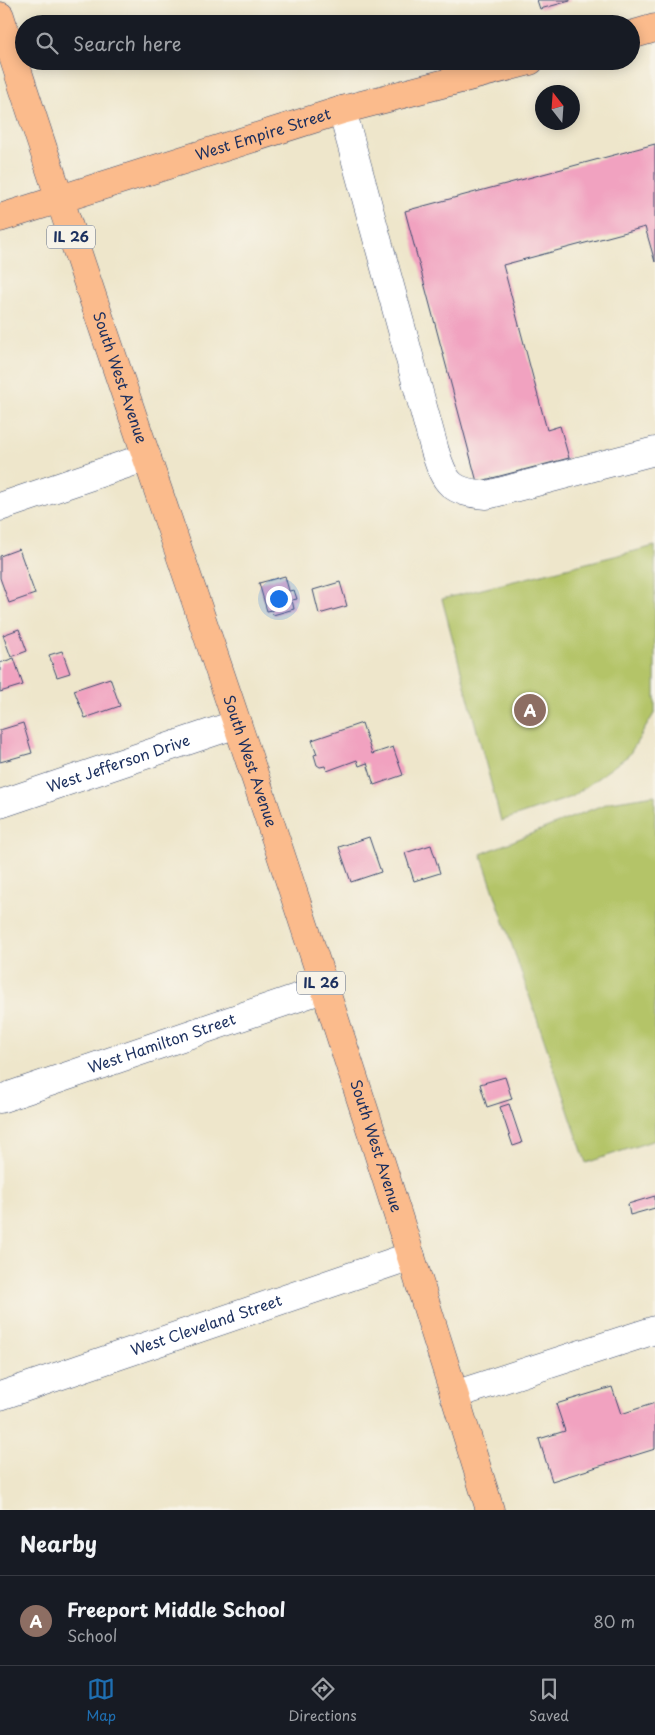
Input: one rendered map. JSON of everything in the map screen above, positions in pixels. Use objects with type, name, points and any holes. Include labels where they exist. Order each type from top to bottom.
[{"type":"main road","name":"South West Avenue","points":[[0,16],[15,63]]},
{"type":"main road","points":[[640,32],[655,28]]},
{"type":"main road","name":"South West Avenue","points":[[17,70],[58,199],[237,724],[411,1256],[490,1510]]},
{"type":"main road","name":"West Empire Street","points":[[0,218],[342,110],[495,70]]},
{"type":"street","points":[[342,110],[435,451],[442,475],[449,483],[468,493],[487,495],[655,452]]},
{"type":"street","points":[[0,507],[147,457]]},
{"type":"street","name":"West Jefferson Drive","points":[[0,804],[237,724]]},
{"type":"street","name":"West Hamilton Street","points":[[0,1099],[323,989]]},
{"type":"street","name":"West Cleveland Street","points":[[0,1396],[411,1256]]},
{"type":"street","points":[[454,1396],[655,1330]]},
{"type":"green space","points":[[655,546],[655,712],[629,755],[572,797],[501,821],[442,599]]},
{"type":"green space","points":[[655,795],[655,1140],[586,1163],[481,854],[610,802]]},
{"type":"building","points":[[537,0],[570,0],[570,1],[540,9]]},
{"type":"building","points":[[655,144],[655,262],[645,227],[503,265],[547,430],[560,426],[569,458],[477,482],[405,211]]},
{"type":"building","points":[[19,549],[35,594],[9,603],[0,578],[0,556]]},
{"type":"building","points":[[285,576],[289,591],[294,590],[297,599],[292,600],[294,609],[273,615],[272,610],[267,611],[259,583]]},
{"type":"building","points":[[340,582],[347,606],[319,614],[313,590]]},
{"type":"building","points":[[19,629],[27,651],[11,657],[3,635]]},
{"type":"building","points":[[62,651],[70,673],[57,677],[49,655]]},
{"type":"building","points":[[14,658],[23,685],[0,692],[0,663]]},
{"type":"building","points":[[110,678],[120,706],[85,718],[74,690]]},
{"type":"building","points":[[23,723],[32,753],[0,762],[0,730]]},
{"type":"building","points":[[362,723],[372,754],[393,747],[403,775],[374,785],[367,763],[359,766],[357,760],[327,771],[325,766],[320,767],[317,765],[314,755],[317,754],[312,740]]},
{"type":"building","points":[[369,837],[381,872],[351,882],[339,847]]},
{"type":"building","points":[[431,845],[440,873],[414,881],[405,853]]},
{"type":"building","points":[[505,1077],[512,1099],[487,1107],[480,1084]]},
{"type":"building","points":[[509,1104],[522,1143],[513,1146],[500,1107]]},
{"type":"building","points":[[655,1196],[655,1208],[630,1215],[628,1204]]},
{"type":"building","points":[[612,1387],[621,1414],[655,1403],[655,1449],[552,1481],[539,1439],[565,1431],[556,1404]]},
{"type":"place","name":"Freeport Middle School","points":[[530,710]]}]
